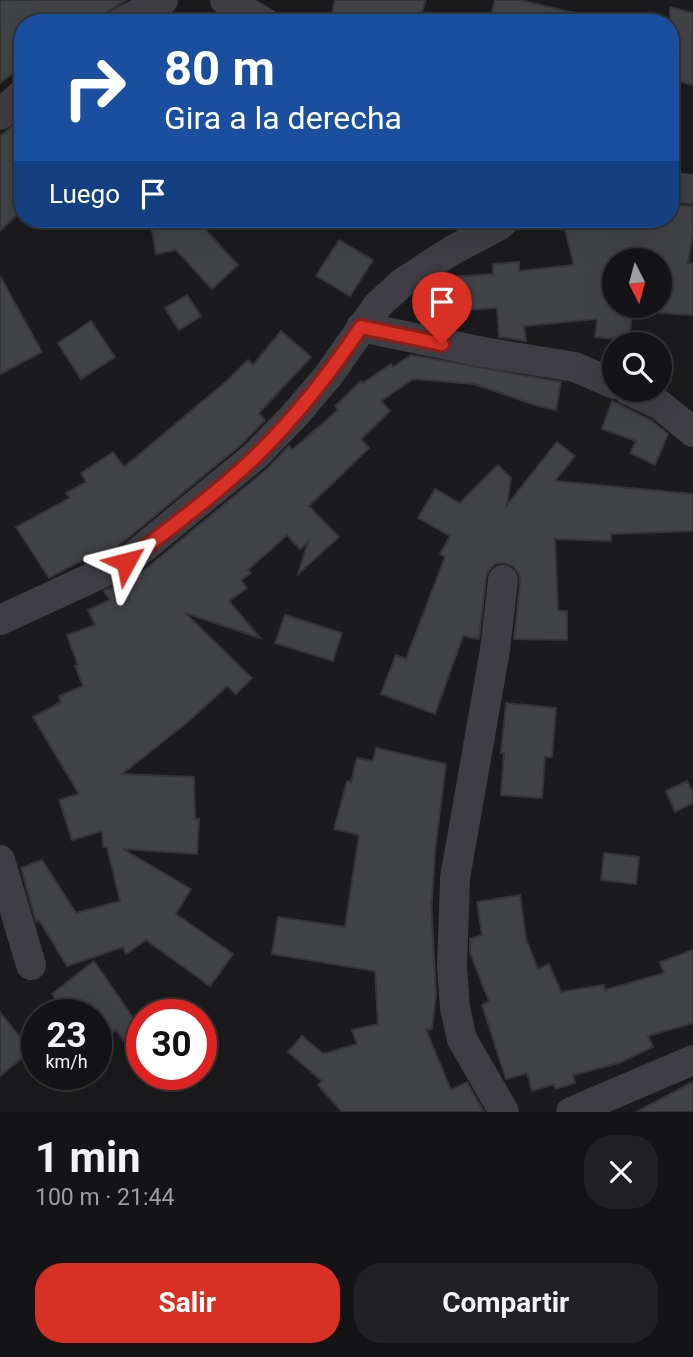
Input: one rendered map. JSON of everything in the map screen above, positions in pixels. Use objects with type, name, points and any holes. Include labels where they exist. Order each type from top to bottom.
[{"type":"street","points":[[137,14],[163,0]]},
{"type":"street","points":[[225,0],[249,14]]},
{"type":"street","points":[[0,115],[14,102]]},
{"type":"street","points":[[0,620],[126,562],[217,490],[256,456],[293,417],[328,376],[378,305],[402,283],[451,251],[493,228]]},
{"type":"street","points":[[361,327],[483,352],[575,367],[602,379]]},
{"type":"street","points":[[654,402],[693,432]]},
{"type":"street","points":[[503,580],[495,650],[455,878],[452,967],[455,1009],[462,1039],[504,1112]]},
{"type":"street","points":[[0,860],[31,965]]},
{"type":"street","points":[[571,1112],[693,1060]]},
{"type":"building","points":[[0,0],[126,0],[106,14],[14,14],[14,73],[0,83]]},
{"type":"building","points":[[335,0],[426,0],[421,14],[332,14]]},
{"type":"building","points":[[495,0],[520,0],[579,14],[491,14]]},
{"type":"building","points":[[670,7],[693,13],[693,85],[679,81],[679,14],[670,14]]},
{"type":"building","points":[[14,124],[14,218],[0,231],[0,136]]},
{"type":"building","points":[[679,205],[693,206],[693,234],[688,263],[693,263],[693,315],[672,314],[672,248],[602,248],[602,318],[632,318],[630,332],[602,332],[602,338],[595,337],[597,319],[524,326],[526,341],[499,337],[497,308],[453,311],[450,277],[493,274],[493,264],[519,262],[519,271],[574,265],[564,228],[679,228]]},
{"type":"building","points":[[152,228],[205,228],[238,265],[212,289],[176,250],[156,254]]},
{"type":"building","points":[[339,240],[373,260],[350,296],[316,276]]},
{"type":"building","points":[[0,276],[42,352],[0,374]]},
{"type":"building","points":[[187,295],[201,316],[179,330],[165,308]]},
{"type":"building","points":[[91,321],[115,357],[81,379],[58,343]]},
{"type":"building","points":[[281,331],[311,357],[259,413],[265,420],[243,443],[117,547],[86,561],[84,559],[49,578],[16,527],[70,498],[66,493],[86,482],[81,473],[113,452],[124,467],[248,360],[253,365]]},
{"type":"building","points":[[411,355],[561,382],[556,410],[474,384],[413,379],[381,401],[390,411],[361,439],[369,448],[309,506],[339,537],[298,574],[308,542],[300,549],[287,535],[248,570],[251,573],[241,580],[247,588],[229,601],[260,638],[185,613],[252,678],[236,694],[227,686],[189,721],[122,774],[194,777],[195,819],[199,819],[197,854],[123,849],[191,889],[176,914],[233,954],[210,986],[146,940],[126,954],[123,947],[67,966],[39,920],[36,922],[21,868],[42,860],[76,913],[120,901],[107,847],[103,847],[102,831],[72,840],[59,800],[79,794],[33,717],[61,702],[59,696],[83,686],[67,635],[95,625],[88,610],[110,600],[104,591],[137,576],[266,470],[289,446],[292,450],[338,410],[335,406],[361,381],[363,383],[391,364],[393,367]]},
{"type":"building","points":[[612,402],[614,402],[651,420],[668,434],[655,465],[630,453],[636,441],[602,429]]},
{"type":"building","points":[[557,442],[575,456],[555,481],[693,494],[693,531],[611,534],[611,541],[555,539],[558,611],[567,611],[567,640],[514,639],[519,574],[513,566],[495,564],[486,578],[479,639],[463,636],[435,714],[381,694],[396,655],[406,659],[445,557],[440,554],[450,536],[418,518],[435,489],[460,503],[498,465],[511,478],[507,505]]},
{"type":"building","points":[[285,615],[342,633],[333,661],[275,643]]},
{"type":"building","points":[[506,703],[556,708],[552,757],[545,757],[542,798],[501,795],[504,753],[501,753]]},
{"type":"building","points":[[376,748],[446,764],[432,901],[431,899],[436,994],[432,1029],[426,1030],[451,1090],[467,1082],[484,1112],[342,1112],[318,1085],[322,1081],[288,1052],[302,1036],[323,1054],[357,1044],[352,1030],[378,1024],[375,971],[272,954],[278,917],[345,927],[359,835],[334,829],[347,781],[351,782],[357,758],[373,761]]},
{"type":"building","points":[[687,781],[693,792],[693,803],[675,812],[666,791]]},
{"type":"building","points":[[604,853],[639,857],[636,884],[601,880]]},
{"type":"building","points":[[520,895],[526,939],[538,969],[549,964],[561,992],[604,985],[605,990],[664,973],[660,962],[693,950],[693,1023],[648,1036],[653,1047],[619,1063],[573,1075],[575,1083],[555,1089],[554,1084],[532,1091],[527,1073],[506,1079],[482,1005],[489,1001],[470,953],[470,939],[482,935],[477,902]]},
{"type":"building","points":[[94,961],[126,1008],[126,1038],[123,1040],[116,1030],[112,1033],[112,999],[56,999],[52,994]]},
{"type":"building","points":[[0,1012],[21,1038],[21,1059],[0,1076]]},
{"type":"building","points":[[693,1082],[693,1112],[636,1112]]},
{"type":"route","points":[[126,562],[256,456],[328,376],[361,327],[442,344]]}]
